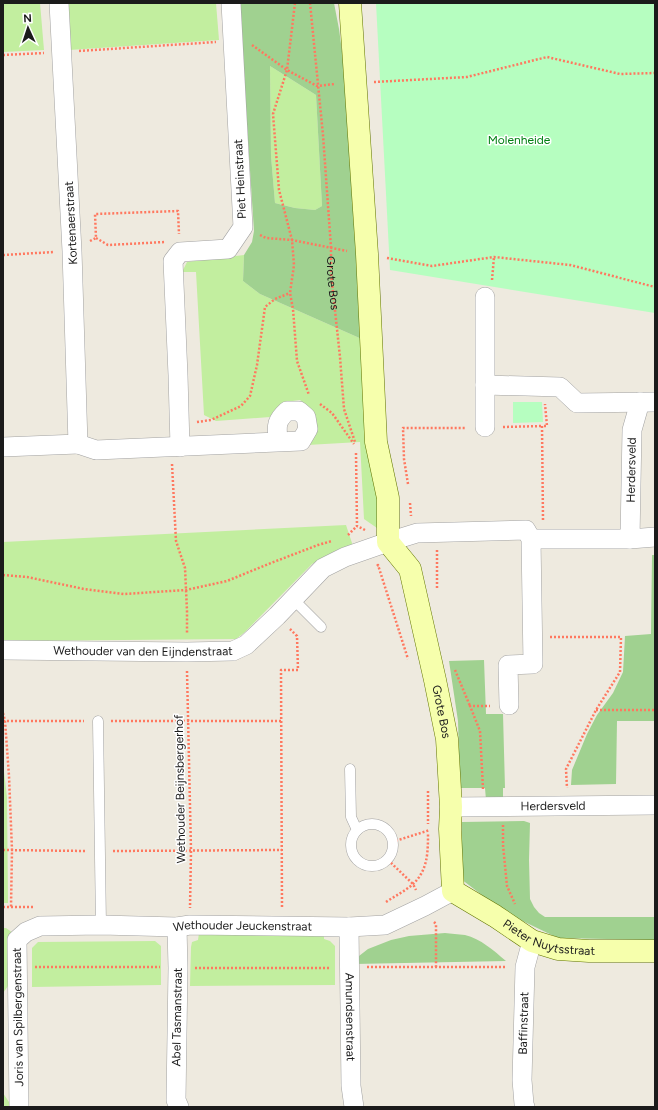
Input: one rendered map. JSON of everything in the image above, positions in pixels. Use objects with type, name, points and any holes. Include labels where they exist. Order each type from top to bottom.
[{"type":"street","name":"Kortenaerstraat","points":[[60,3],[72,251],[78,444]]},
{"type":"street","name":"Piet Heinstraat","points":[[180,246],[228,249],[243,227],[231,3]]},
{"type":"street","points":[[350,3],[367,254],[376,442],[388,498],[388,542],[417,533],[526,530],[537,539],[630,539],[655,537]]},
{"type":"street","points":[[180,246],[173,261],[180,447]]},
{"type":"street","points":[[485,297],[485,427]]},
{"type":"street","name":"Herdersveld","points":[[485,385],[560,387],[577,402],[647,402],[632,430],[630,539]]},
{"type":"street","points":[[3,447],[78,444],[96,450],[278,442]]},
{"type":"street","points":[[509,705],[508,665],[533,664],[532,637],[537,539]]},
{"type":"street","name":"Wethouder van den Eijndenstraat","points":[[3,650],[233,651],[246,645],[277,616],[322,568],[345,557],[388,542]]},
{"type":"street","name":"Grote Bos","points":[[388,542],[410,569],[447,739],[453,891]]},
{"type":"street","name":"Herdersveld","points":[[451,818],[483,807],[655,805]]},
{"type":"street","name":"Wethouder Jeuckenstraat","points":[[26,932],[40,926],[385,925],[453,891]]},
{"type":"street","name":"Pieter Nuytsstraat","points":[[453,891],[532,940],[558,949],[589,951],[655,951]]},
{"type":"street","name":"Abel Tasmanstraat","points":[[179,1107],[176,1100],[178,968],[184,926]]},
{"type":"street","name":"Amundsenstraat","points":[[349,926],[351,1086],[354,1107]]},
{"type":"street","name":"Joris van Spilbergenstraat","points":[[19,1107],[17,940],[26,932]]},
{"type":"street","name":"Baffinstraat","points":[[525,1107],[522,1080],[525,967],[532,940]]},
{"type":"lane","points":[[293,599],[321,627]]},
{"type":"lane","points":[[98,721],[101,925]]},
{"type":"lane","points":[[350,769],[352,817],[357,830]]},
{"type":"lane","points":[[368,824],[381,826],[391,835],[392,842],[394,848],[388,860],[376,866],[363,864],[354,855],[351,842],[357,830],[368,824]]},
{"type":"path","points":[[295,3],[286,70],[273,114],[279,190],[292,240],[294,265],[290,293],[293,309],[296,361],[310,398]]},
{"type":"path","name":"Grote Bos","points":[[310,3],[323,135],[331,248],[331,273],[344,409],[356,446],[358,526]]},
{"type":"path","points":[[3,55],[233,41],[250,44],[286,70],[318,86],[467,77],[547,57],[620,74],[655,73]]},
{"type":"path","points":[[178,211],[180,246],[108,245],[96,238],[95,214],[178,211]]},
{"type":"path","points":[[243,227],[266,238],[292,240],[432,266],[494,257],[570,265],[655,287]]},
{"type":"path","points":[[3,255],[72,251],[96,238]]},
{"type":"path","points":[[485,297],[492,280],[494,257]]},
{"type":"path","points":[[179,423],[211,420],[241,406],[250,396],[257,365],[264,307],[275,299],[290,293]]},
{"type":"path","points":[[316,402],[332,414],[356,446]]},
{"type":"path","points":[[408,489],[404,458],[403,428],[547,426],[545,403]]},
{"type":"path","points":[[537,539],[542,426]]},
{"type":"path","name":"Wethouder Beijnsbergerhof","points":[[180,447],[172,456],[172,467],[176,541],[184,568],[187,611],[187,720],[191,851],[190,906],[184,926]]},
{"type":"path","points":[[409,496],[412,519],[417,533]]},
{"type":"path","points":[[346,537],[358,526],[388,542]]},
{"type":"path","points":[[3,575],[27,577],[84,589],[124,594],[186,590],[227,581],[318,545],[332,541]]},
{"type":"path","points":[[371,567],[378,565],[409,663]]},
{"type":"path","points":[[277,616],[297,636],[298,656],[298,670],[281,670],[282,907],[288,908]]},
{"type":"path","points":[[532,637],[621,637],[620,672],[596,710],[566,769],[568,807]]},
{"type":"path","points":[[483,807],[480,731],[470,706],[509,705]]},
{"type":"path","points":[[596,710],[655,710]]},
{"type":"path","points":[[3,714],[9,776],[11,827],[11,907]]},
{"type":"path","points":[[4,721],[282,720]]},
{"type":"path","points":[[383,904],[413,884],[422,872],[428,855],[428,788]]},
{"type":"path","points":[[504,806],[503,845],[506,886],[516,906]]},
{"type":"path","points":[[392,842],[428,830],[451,818]]},
{"type":"path","points":[[191,851],[282,850]]},
{"type":"path","points":[[388,860],[413,884],[436,924],[436,967]]},
{"type":"path","points":[[183,906],[190,906]]},
{"type":"path","points":[[3,907],[39,907]]},
{"type":"path","points":[[17,967],[525,967]]},
{"type":"green space","points":[[3,3],[40,3],[44,50],[3,52]]},
{"type":"green space","points":[[66,3],[216,3],[219,40],[69,50]]},
{"type":"green space","points":[[239,3],[334,3],[348,96],[364,340],[260,294],[243,281],[244,255],[252,242],[254,231]],"holes":[[[270,66],[316,95],[322,206],[315,210],[295,208],[275,203],[271,156]]]},
{"type":"green space","name":"Molenheide","points":[[376,3],[655,3],[655,313],[390,270]]},
{"type":"green space","points":[[270,66],[316,95],[322,206],[315,210],[295,208],[275,203],[271,156]]},
{"type":"green space","points":[[244,255],[243,281],[260,294],[364,340],[381,508],[377,528],[364,519],[360,442],[307,445],[313,411],[300,400],[285,402],[270,417],[216,421],[204,415],[196,272],[182,272],[187,262]]},
{"type":"green space","points":[[513,402],[542,402],[543,422],[513,423]]},
{"type":"green space","points":[[346,525],[353,546],[341,548],[312,564],[245,632],[236,639],[11,641],[3,645],[3,542]]},
{"type":"green space","points":[[652,555],[655,555],[655,721],[617,721],[616,784],[571,785],[572,770],[587,734],[597,715],[613,693],[623,672],[625,636],[651,634]]},
{"type":"green space","points":[[484,660],[486,714],[503,714],[505,788],[503,788],[503,800],[486,800],[485,788],[460,788],[458,721],[449,661]]},
{"type":"green space","points":[[3,763],[7,797],[8,903],[3,903]]},
{"type":"green space","points":[[524,821],[530,823],[530,899],[539,913],[545,917],[655,917],[655,940],[558,938],[504,912],[461,879],[462,822]]},
{"type":"green space","points":[[3,928],[6,928],[13,933],[11,982],[3,993]]},
{"type":"green space","points":[[324,932],[324,939],[330,941],[335,946],[335,985],[190,986],[191,947],[192,942],[198,940],[199,933]]},
{"type":"green space","points":[[445,933],[465,935],[476,939],[487,945],[506,961],[354,964],[359,956],[368,949],[391,940],[409,936]]},
{"type":"green space","points":[[155,941],[161,946],[161,985],[32,987],[32,948],[38,942]]},
{"type":"green space","points":[[3,1093],[9,1102],[10,1107],[3,1107]]}]
